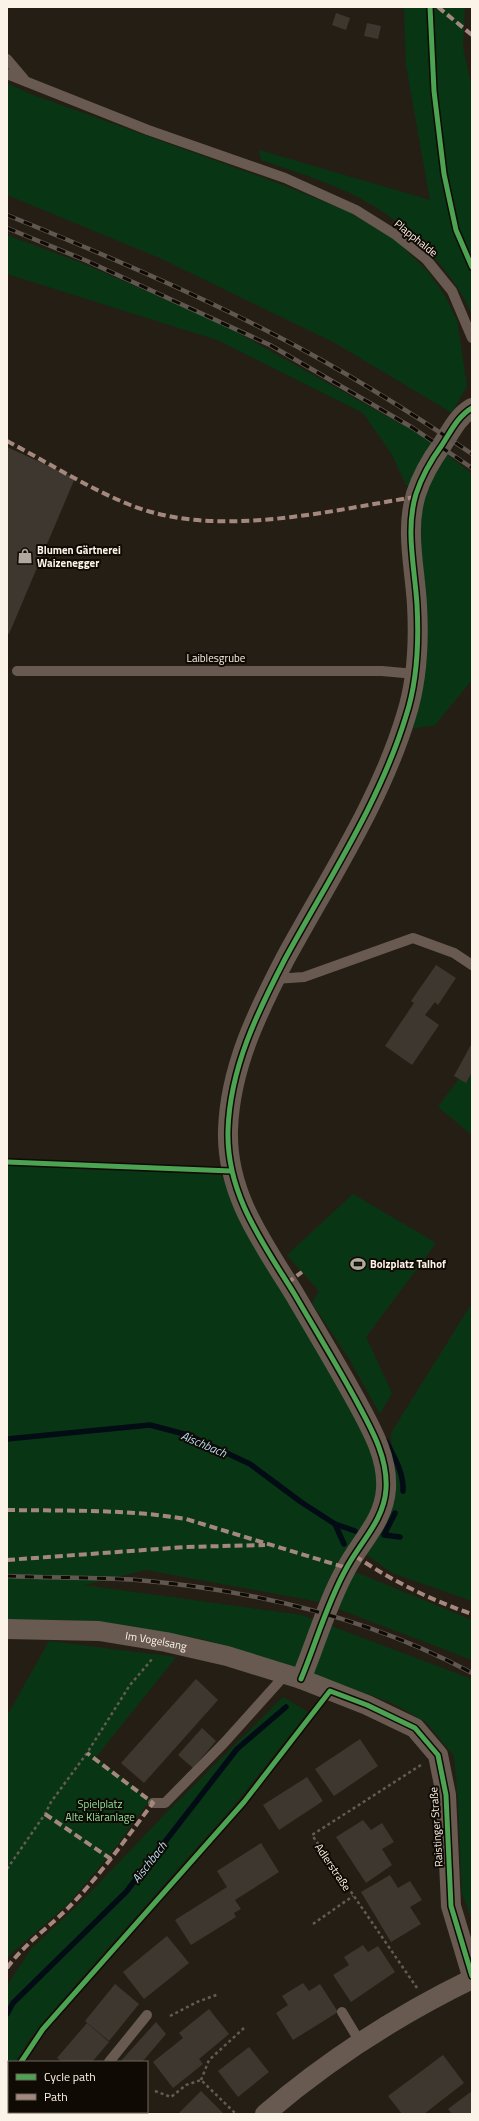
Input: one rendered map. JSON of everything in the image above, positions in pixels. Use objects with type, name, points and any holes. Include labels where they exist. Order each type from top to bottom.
[{"type":"street","points":[[293,1677],[346,1568],[378,1520],[386,1492],[386,1475],[383,1458],[369,1426],[335,1362],[251,1220],[236,1188],[231,1171],[228,1132],[230,1104],[235,1074],[244,1047],[275,979],[363,817],[383,778],[400,736],[409,707],[415,674],[418,609],[411,528],[415,496],[428,464],[462,413],[472,408]]},
{"type":"street","name":"Im Vogelsang","points":[[7,1628],[99,1630],[166,1642],[227,1656],[293,1677]]},
{"type":"street","name":"Raistinger Straße","points":[[293,1677],[367,1705],[415,1728],[438,1755],[446,1795],[451,1906],[472,1976]]},
{"type":"street","points":[[266,2114],[295,2088],[360,2042],[426,2002],[472,1979]]},
{"type":"lane","points":[[7,59],[27,82]]},
{"type":"lane","name":"Plapphalde","points":[[7,74],[148,130],[285,178],[356,210],[396,235],[426,259],[452,291],[472,338]]},
{"type":"lane","name":"Laiblesgrube","points":[[17,671],[374,671],[415,674]]},
{"type":"lane","points":[[275,979],[304,977],[413,938],[454,953],[472,965]]},
{"type":"lane","points":[[153,1803],[165,1803],[224,1743],[293,1677]]},
{"type":"lane","points":[[342,2012],[360,2042]]},
{"type":"lane","points":[[110,2061],[147,2015]]},
{"type":"path","points":[[7,1869],[45,1814],[50,1802],[87,1753],[130,1685],[166,1642]]},
{"type":"path","points":[[312,1924],[353,1896]]},
{"type":"path","points":[[170,2016],[197,2002],[219,1994]]},
{"type":"path","points":[[155,2091],[171,2097],[186,2085],[201,2080],[209,2060],[244,2028]]},
{"type":"path","points":[[201,2080],[236,2114]]},
{"type":"green space","points":[[404,7],[465,7],[463,47],[472,89],[472,316],[456,285],[445,270],[417,240],[388,215],[347,192],[261,160],[259,150],[430,200],[406,65]]},
{"type":"green space","points":[[7,83],[28,93],[283,185],[347,211],[397,241],[428,272],[444,294],[457,320],[467,386],[452,413],[335,343],[162,259],[7,195]]},
{"type":"green space","points":[[7,235],[84,264],[220,323],[426,438],[472,474],[472,680],[435,725],[410,729],[419,530],[424,495],[406,485],[391,453],[363,413],[217,340],[7,274]]},
{"type":"green space","points":[[472,1061],[472,1135],[438,1107]]},
{"type":"green space","points":[[7,1165],[221,1175],[312,1330],[365,1428],[379,1472],[372,1521],[346,1568],[472,1620],[472,1660],[320,1602],[146,1570],[84,1585],[302,1615],[472,1679],[472,1920],[462,1893],[458,1799],[454,1756],[426,1722],[392,1703],[282,1663],[202,1639],[125,1626],[67,1620],[7,1620]]},
{"type":"green space","name":"Bolzplatz Talhof","points":[[353,1194],[436,1243],[366,1337],[392,1393],[380,1414],[348,1357],[312,1303],[319,1291],[287,1255]]},
{"type":"green space","points":[[472,1303],[472,1601],[392,1573],[366,1554],[390,1508],[395,1503],[391,1433]]},
{"type":"green space","name":"Spielplatz Alte Kläranlage","points":[[49,1641],[176,1657],[96,1757],[150,1800],[112,1852],[69,1903],[7,1959],[7,1716]]},
{"type":"green space","points":[[283,1697],[308,1712],[236,1803],[56,2007],[31,2037],[16,2061],[8,2061],[7,2075],[7,1986],[31,1949],[80,1903],[166,1813]]},
{"type":"building","points":[[336,13],[350,18],[346,30],[332,25]]},
{"type":"building","points":[[367,23],[381,26],[378,39],[364,36]]},
{"type":"building","name":"Blumen Gärtnerei Waizenegger","points":[[7,447],[75,478],[9,634],[7,633]]},
{"type":"building","points":[[436,965],[456,978],[438,1005],[435,1002],[425,1015],[439,1025],[412,1065],[385,1046],[414,1003],[411,1001]]},
{"type":"building","points":[[472,1043],[472,1072],[466,1083],[454,1076]]},
{"type":"building","points":[[196,1679],[218,1700],[144,1783],[121,1763]]},
{"type":"building","points":[[202,1728],[216,1741],[193,1768],[178,1755]]},
{"type":"building","points":[[360,1739],[378,1766],[334,1796],[315,1769]]},
{"type":"building","points":[[307,1777],[323,1801],[279,1830],[263,1805]]},
{"type":"building","points":[[363,1820],[371,1830],[382,1823],[394,1842],[382,1849],[392,1865],[366,1883],[336,1837]]},
{"type":"building","points":[[261,1843],[279,1872],[235,1900],[241,1909],[234,1913],[236,1917],[191,1945],[175,1920],[227,1887],[217,1871]]},
{"type":"building","points":[[390,1875],[398,1888],[410,1881],[422,1900],[410,1907],[421,1924],[391,1942],[361,1892]]},
{"type":"building","points":[[167,1936],[189,1963],[144,1999],[123,1972]]},
{"type":"building","points":[[363,1945],[368,1952],[378,1946],[395,1972],[351,2002],[333,1975],[349,1965],[344,1957]]},
{"type":"building","points":[[303,1983],[309,1991],[320,1984],[338,2012],[293,2040],[276,2013],[288,2005],[282,1996]]},
{"type":"building","points":[[115,1984],[139,2004],[109,2041],[85,2021]]},
{"type":"building","points":[[209,2009],[229,2034],[199,2059],[203,2064],[173,2088],[153,2062],[183,2038],[179,2033]]},
{"type":"building","points":[[156,2022],[166,2034],[143,2061],[121,2061]]},
{"type":"building","points":[[87,2023],[109,2042],[93,2061],[61,2061],[57,2058]]},
{"type":"building","points":[[249,2047],[269,2072],[238,2097],[218,2071]]},
{"type":"building","points":[[443,2055],[464,2083],[424,2114],[402,2114],[388,2096]]},
{"type":"building","points":[[201,2091],[224,2114],[178,2114]]},
{"type":"building","points":[[472,2091],[472,2114],[452,2114],[448,2109]]},
{"type":"building","points":[[18,2113],[66,2113],[66,2114]]},
{"type":"waterway","name":"Aischbach","points":[[7,1439],[150,1425],[188,1435],[250,1464],[301,1502],[335,1524],[355,1531]]},
{"type":"waterway","points":[[386,1441],[400,1471],[403,1491]]},
{"type":"waterway","points":[[395,1513],[384,1535],[400,1537]]},
{"type":"waterway","name":"Aischbach","points":[[335,1524],[344,1544]]},
{"type":"waterway","name":"Aischbach","points":[[7,2014],[13,2003],[126,1892],[237,1749],[286,1707]]},
{"type":"railway","points":[[7,215],[142,272],[242,318],[326,362],[424,422],[472,454]]},
{"type":"railway","points":[[7,228],[87,261],[270,345],[413,428],[472,468]]},
{"type":"railway","points":[[7,1576],[137,1580],[224,1591],[267,1599],[351,1622],[393,1637],[472,1673]]},
{"type":"marked path","points":[[438,7],[472,35]]},
{"type":"marked path","points":[[7,441],[82,482],[128,504],[161,515],[197,520],[233,521],[271,519],[308,515],[415,497]]},
{"type":"marked path","points":[[287,1283],[302,1272]]},
{"type":"marked path","points":[[7,1510],[119,1512],[186,1519],[347,1568]]},
{"type":"marked path","points":[[7,1560],[185,1547],[265,1545]]},
{"type":"marked path","points":[[355,1556],[411,1589],[472,1614]]},
{"type":"marked path","points":[[7,1968],[14,1959],[64,1912],[94,1880],[153,1803],[87,1753]]},
{"type":"marked path","points":[[45,1814],[111,1859]]},
{"type":"cycle path","points":[[430,7],[434,91],[444,174],[456,230],[472,267]]},
{"type":"cycle path","points":[[301,1679],[327,1609],[339,1582],[381,1511],[386,1489],[386,1478],[382,1455],[369,1424],[327,1349],[259,1237],[240,1197],[233,1175],[229,1153],[228,1130],[230,1107],[240,1063],[255,1020],[285,959],[368,810],[395,748],[410,703],[415,675],[418,633],[411,521],[416,494],[431,462],[455,424],[467,411],[472,408]]},
{"type":"cycle path","points":[[7,1162],[231,1171]]},
{"type":"cycle path","points":[[22,2061],[43,2029],[244,1802],[330,1691],[367,1705],[415,1728],[438,1755],[446,1795],[451,1906],[472,1976]]},
{"type":"place","name":"Blumen Gärtnerei Waizenegger","points":[[25,556]]},
{"type":"place","name":"Bolzplatz Talhof","points":[[358,1264]]}]
